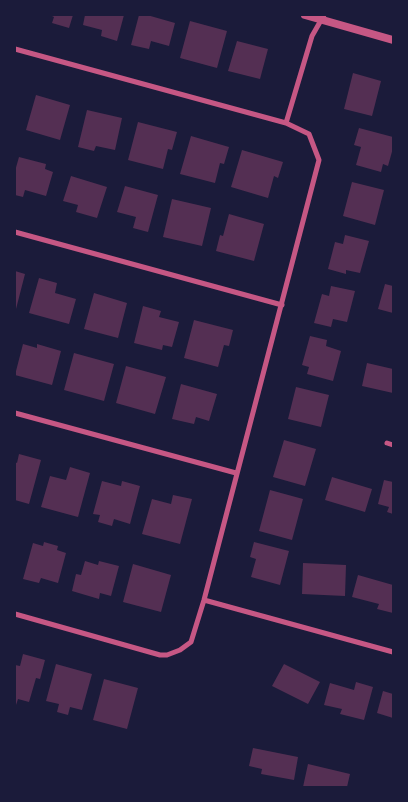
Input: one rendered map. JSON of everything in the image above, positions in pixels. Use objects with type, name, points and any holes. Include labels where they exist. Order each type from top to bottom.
[{"type":"street","points":[[305,15],[323,17],[393,40]]},
{"type":"street","points":[[286,124],[312,36],[323,17]]},
{"type":"street","points":[[15,49],[286,124],[309,134],[319,160],[204,600],[190,642],[174,653],[160,655],[15,614]]},
{"type":"street","points":[[15,232],[282,305]]},
{"type":"street","points":[[15,414],[236,473]]},
{"type":"street","points":[[387,443],[393,445]]},
{"type":"street","points":[[204,600],[393,652]]},
{"type":"building","points":[[50,15],[73,15],[69,28],[52,23],[54,17]]},
{"type":"building","points":[[85,15],[124,15],[117,41],[101,36],[102,30],[83,25]]},
{"type":"building","points":[[139,15],[147,15],[175,23],[169,46],[151,41],[149,49],[131,45]]},
{"type":"building","points":[[190,21],[227,31],[217,68],[180,58]]},
{"type":"building","points":[[237,41],[268,49],[260,79],[228,71]]},
{"type":"building","points":[[353,73],[381,81],[372,116],[344,109]]},
{"type":"building","points":[[36,95],[70,105],[60,140],[26,130]]},
{"type":"building","points":[[87,110],[122,118],[115,150],[96,146],[94,151],[78,147]]},
{"type":"building","points":[[138,122],[177,132],[172,150],[168,149],[163,169],[128,160]]},
{"type":"building","points":[[359,128],[393,137],[393,148],[388,166],[383,164],[381,172],[356,165],[361,147],[354,145]]},
{"type":"building","points":[[191,136],[229,147],[224,164],[220,163],[215,183],[180,174]]},
{"type":"building","points":[[242,150],[283,162],[278,178],[274,176],[268,198],[231,187]]},
{"type":"building","points":[[19,157],[46,164],[45,169],[53,172],[46,196],[25,190],[23,197],[15,195],[15,171]]},
{"type":"building","points":[[71,176],[107,187],[97,218],[76,212],[78,205],[63,201]]},
{"type":"building","points":[[352,182],[384,190],[375,225],[343,216]]},
{"type":"building","points":[[125,186],[158,195],[148,232],[133,228],[136,217],[117,212]]},
{"type":"building","points":[[172,199],[211,208],[202,246],[163,237]]},
{"type":"building","points":[[229,214],[264,224],[254,261],[216,251],[220,235],[223,236]]},
{"type":"building","points":[[345,235],[369,241],[360,273],[346,270],[346,274],[328,269],[335,242],[343,244]]},
{"type":"building","points":[[15,271],[25,274],[16,309],[15,309]]},
{"type":"building","points":[[39,278],[57,283],[55,293],[76,299],[69,324],[29,313]]},
{"type":"building","points":[[385,284],[393,286],[393,313],[378,309]]},
{"type":"building","points":[[331,286],[355,291],[347,322],[333,319],[331,327],[314,323],[322,294],[329,296]]},
{"type":"building","points":[[94,293],[127,303],[118,338],[84,329]]},
{"type":"building","points":[[143,306],[161,311],[159,317],[179,322],[172,347],[163,345],[162,350],[134,343]]},
{"type":"building","points":[[194,320],[233,330],[229,346],[224,345],[218,367],[184,358]]},
{"type":"building","points":[[310,336],[327,340],[326,346],[341,351],[333,381],[307,374],[309,367],[302,365]]},
{"type":"building","points":[[23,344],[37,348],[37,344],[61,351],[52,385],[15,375]]},
{"type":"building","points":[[74,353],[114,364],[104,401],[64,390]]},
{"type":"building","points":[[367,363],[393,369],[393,393],[362,386]]},
{"type":"building","points":[[126,366],[166,377],[155,414],[116,403]]},
{"type":"building","points":[[181,384],[217,394],[209,421],[196,417],[194,424],[172,419]]},
{"type":"building","points":[[296,387],[329,395],[321,427],[288,419]]},
{"type":"building","points":[[284,440],[316,449],[305,486],[273,477]]},
{"type":"building","points":[[19,454],[41,460],[29,504],[15,500],[15,462],[17,463]]},
{"type":"building","points":[[70,467],[90,473],[78,517],[41,507],[50,476],[66,480]]},
{"type":"building","points":[[332,477],[372,489],[365,512],[325,500]]},
{"type":"building","points":[[384,480],[393,482],[393,514],[387,512],[389,507],[378,504]]},
{"type":"building","points":[[102,481],[121,486],[122,481],[140,486],[130,524],[114,519],[112,526],[98,522],[100,515],[93,514]]},
{"type":"building","points":[[270,490],[303,499],[292,540],[259,531]]},
{"type":"building","points":[[173,495],[192,499],[180,544],[142,534],[152,499],[171,504]]},
{"type":"building","points":[[44,542],[58,546],[57,550],[66,553],[58,583],[41,578],[39,583],[23,579],[33,543],[43,546]]},
{"type":"building","points":[[254,542],[289,551],[280,585],[251,577],[256,559],[250,557]]},
{"type":"building","points":[[85,561],[98,565],[99,561],[119,566],[111,596],[100,593],[99,599],[72,591],[76,574],[81,575]]},
{"type":"building","points":[[303,563],[346,565],[345,596],[302,594]]},
{"type":"building","points":[[133,564],[171,575],[161,612],[123,602]]},
{"type":"building","points":[[358,575],[393,585],[393,613],[377,609],[379,604],[352,597]]},
{"type":"building","points":[[23,654],[45,660],[40,679],[36,678],[29,702],[18,699],[15,708],[15,665],[20,666]]},
{"type":"building","points":[[56,664],[92,674],[82,710],[70,707],[68,715],[57,712],[59,704],[46,701]]},
{"type":"building","points":[[284,664],[320,682],[308,704],[272,686]]},
{"type":"building","points":[[104,679],[138,688],[127,729],[93,720]]},
{"type":"building","points":[[356,682],[373,687],[364,720],[340,714],[342,709],[324,705],[330,683],[354,690]]},
{"type":"building","points":[[383,691],[393,694],[393,718],[377,713]]},
{"type":"building","points":[[253,748],[298,757],[294,780],[261,774],[262,769],[249,766]]},
{"type":"building","points":[[308,764],[350,774],[347,787],[303,787]]}]
